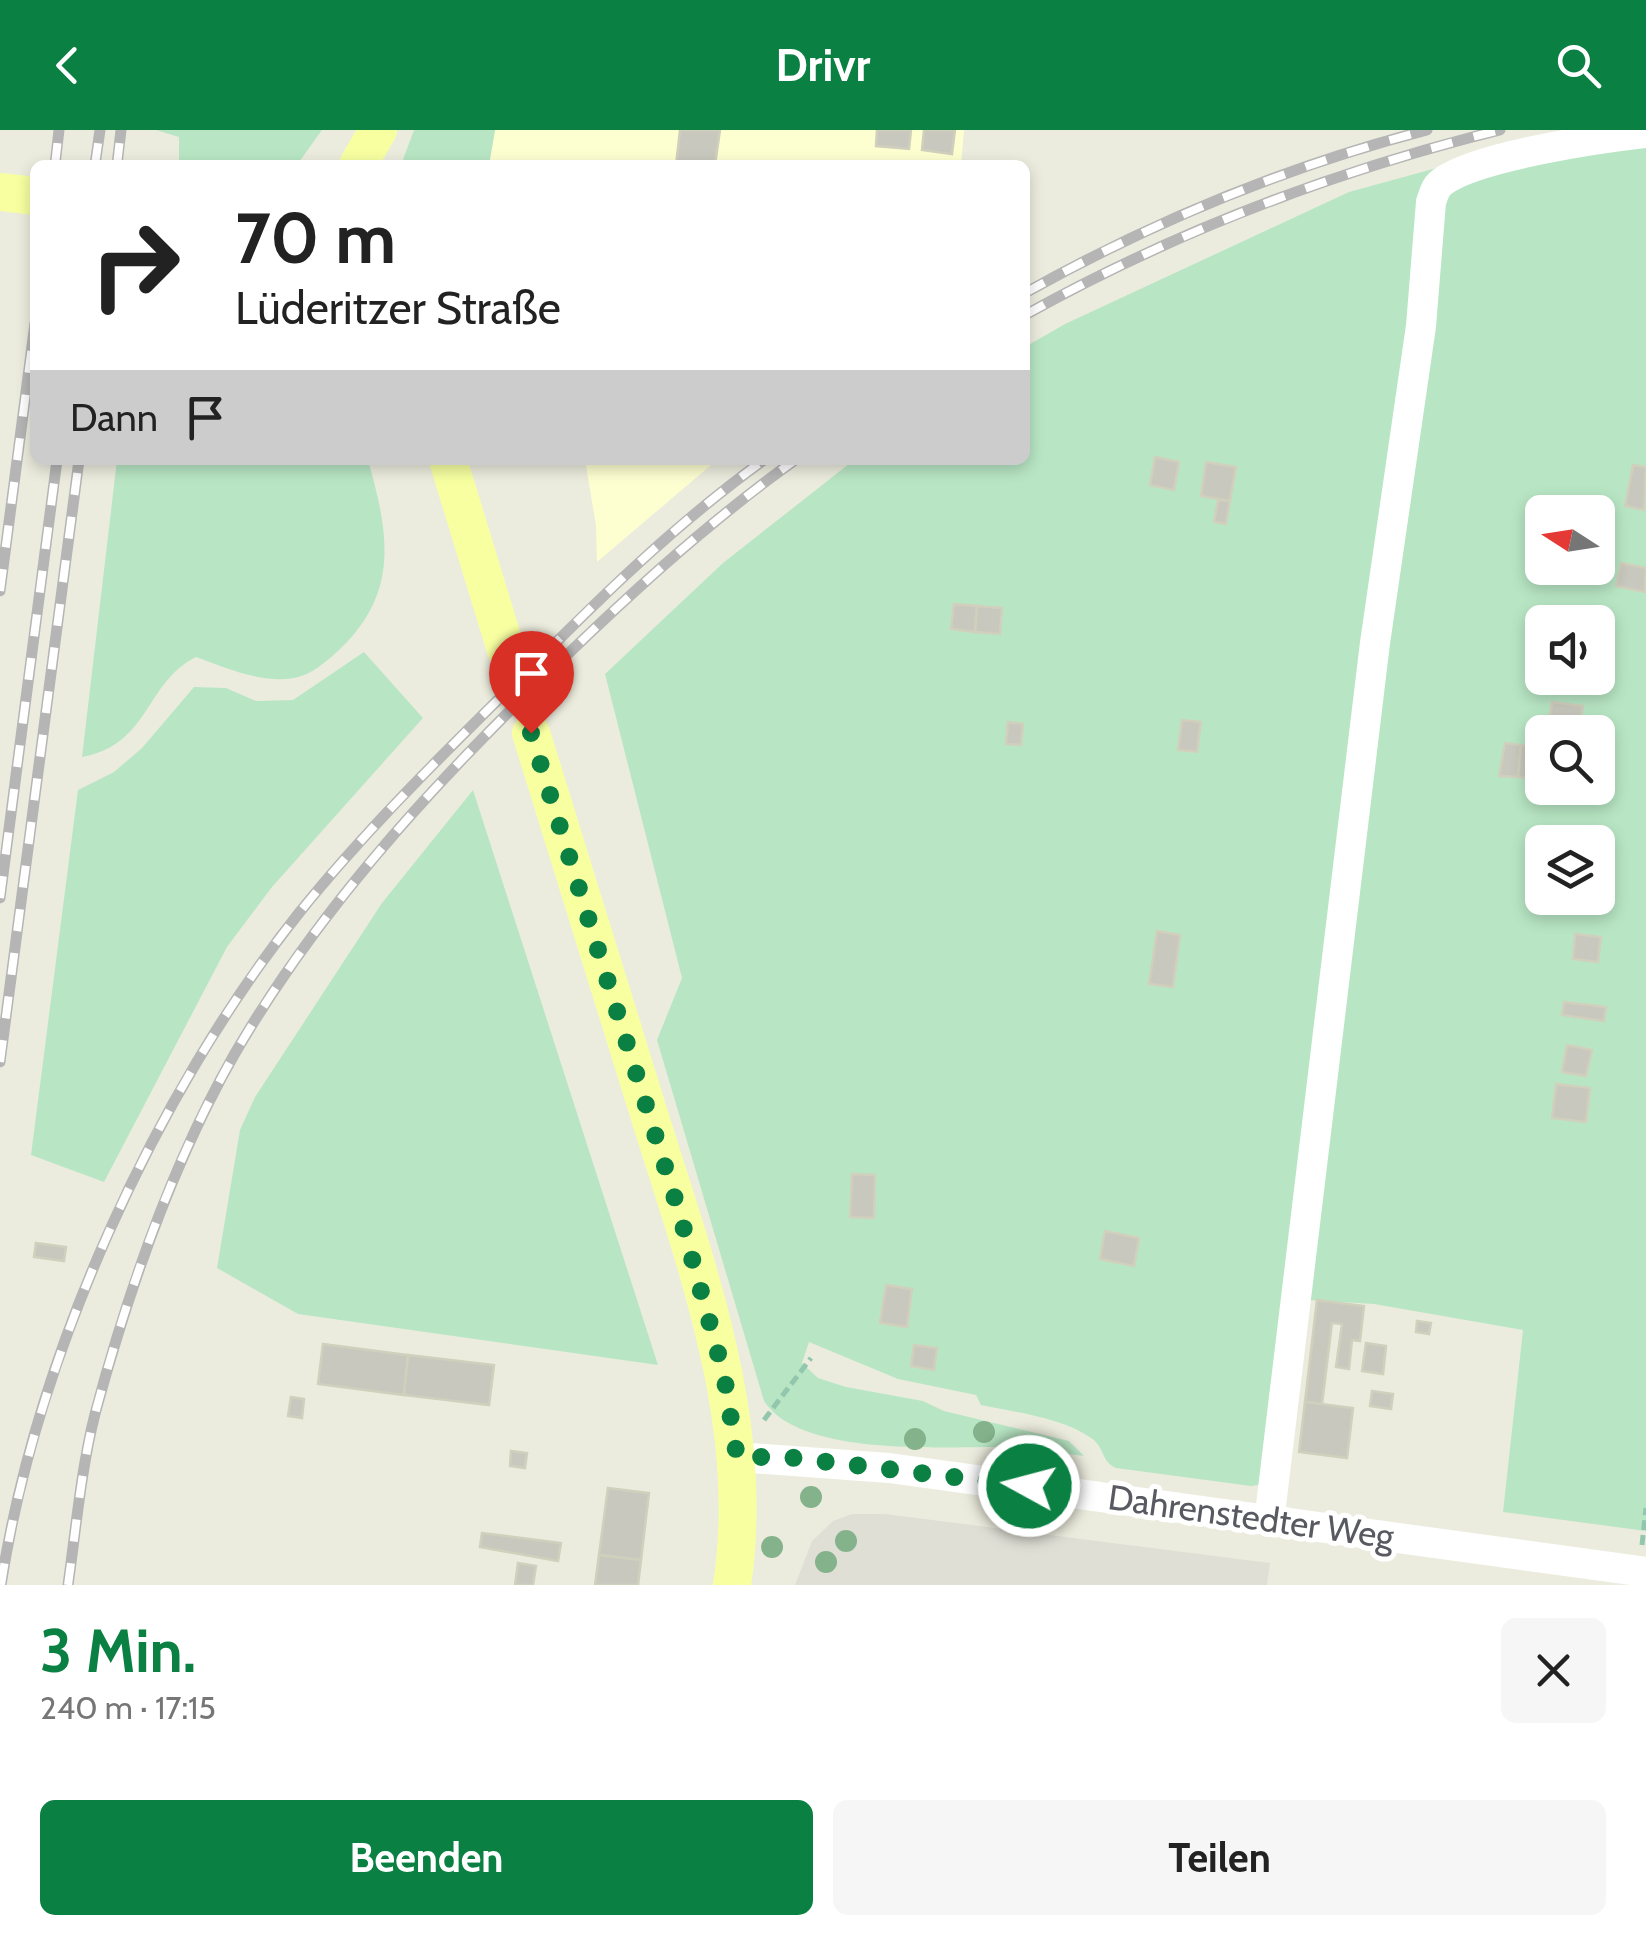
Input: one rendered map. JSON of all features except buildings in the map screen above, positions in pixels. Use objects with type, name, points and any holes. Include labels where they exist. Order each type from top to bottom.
[{"type":"main road","points":[[361,160],[378,130]]},
{"type":"main road","points":[[450,465],[506,650]]},
{"type":"main road","points":[[531,733],[747,1443],[732,1585]]},
{"type":"street","points":[[1269,1522],[1370,681],[1421,326],[1432,202],[1436,188],[1458,173],[1590,141],[1646,133]]},
{"type":"street","name":"Dahrenstedter Weg","points":[[747,1443],[890,1468],[1646,1572]]},
{"type":"path","points":[[747,1443],[811,1358]]},
{"type":"shaded area","points":[[156,130],[322,130],[301,160],[179,160],[179,137]]},
{"type":"shaded area","points":[[414,130],[495,130],[490,160],[403,160]]},
{"type":"shaded area","points":[[495,130],[964,130],[961,160],[490,160]]},
{"type":"shaded area","points":[[1646,141],[1646,1531],[1503,1512],[1523,1330],[1374,1304],[1308,1300],[1438,216],[1452,184]]},
{"type":"shaded area","points":[[1466,160],[1447,171],[1265,1484],[1251,1486],[1116,1468],[1095,1442],[1067,1425],[981,1405],[976,1395],[898,1379],[809,1342],[802,1363],[818,1378],[923,1401],[944,1411],[1069,1441],[1084,1456],[1007,1447],[876,1445],[809,1432],[783,1419],[764,1401],[657,1040],[682,978],[605,674],[723,563],[848,465],[1030,465],[1030,344],[1065,324],[1349,192]]},
{"type":"shaded area","points":[[116,465],[369,465],[381,513],[384,562],[372,607],[338,651],[301,676],[274,679],[240,673],[196,657],[166,681],[135,727],[121,740],[82,757]]},
{"type":"shaded area","points":[[586,465],[711,465],[597,562],[596,525]]},
{"type":"shaded area","points":[[364,652],[423,718],[272,887],[227,947],[104,1182],[31,1155],[78,790],[114,772],[142,748],[194,687],[226,688],[256,701],[293,700]]},
{"type":"shaded area","points":[[473,790],[658,1365],[298,1314],[217,1268],[240,1130],[255,1097],[382,903]]},
{"type":"shaded area","points":[[852,1514],[885,1514],[1270,1563],[1267,1585],[795,1585],[812,1541],[833,1521]]},
{"type":"railway","points":[[56,160],[59,130]]},
{"type":"railway","points":[[96,160],[100,130]]},
{"type":"railway","points":[[118,160],[121,130]]},
{"type":"railway","points":[[1030,290],[1121,243],[1221,199],[1323,161],[1427,130]]},
{"type":"railway","points":[[1030,312],[1139,257],[1256,207],[1377,165],[1500,130]]},
{"type":"railway","points":[[0,591],[30,361]]},
{"type":"railway","points":[[0,898],[56,465]]},
{"type":"railway","points":[[0,1062],[78,465]]},
{"type":"railway","points":[[1,1585],[18,1498],[42,1409],[109,1231],[197,1062],[246,984],[323,883],[429,769],[633,568],[757,465]]},
{"type":"railway","points":[[68,1585],[90,1435],[137,1276],[190,1141],[266,1003],[374,858],[496,724],[663,566],[788,465]]},
{"type":"route","points":[[531,733],[680,1215],[724,1375],[737,1457],[787,1457],[1029,1486]]}]
